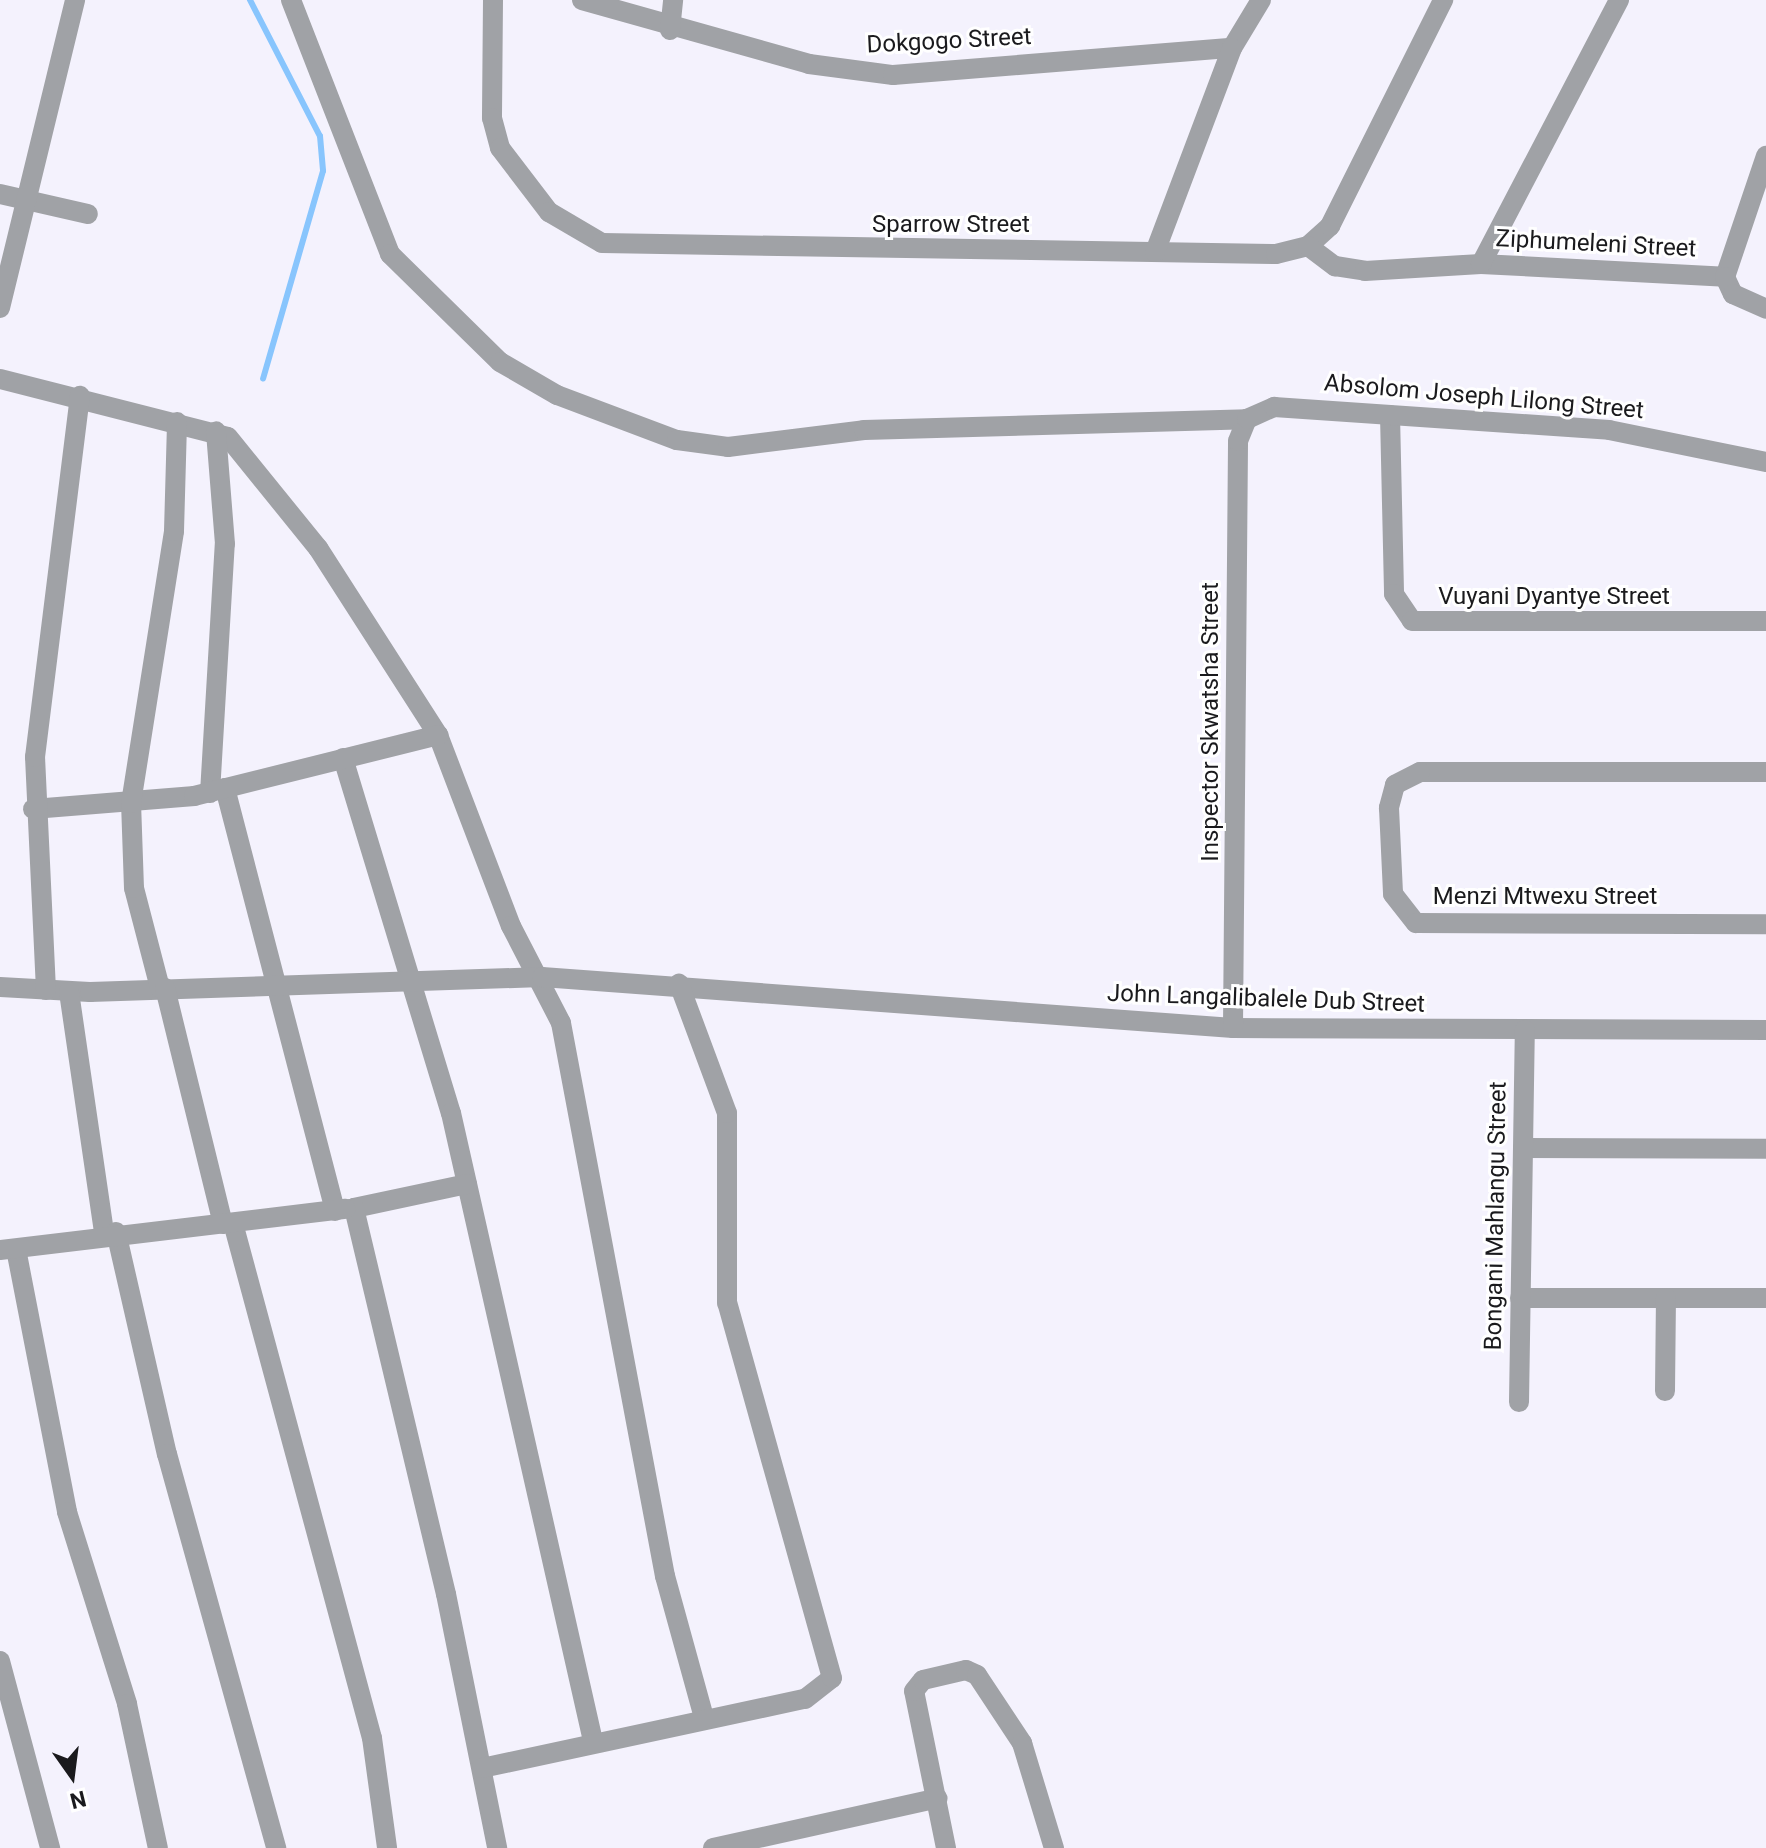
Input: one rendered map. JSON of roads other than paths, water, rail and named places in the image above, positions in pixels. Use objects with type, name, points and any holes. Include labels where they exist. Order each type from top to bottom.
[{"type":"street","points":[[0,308],[75,0]]},
{"type":"street","name":"Absolom Joseph Lilong Street","points":[[291,0],[390,254],[500,362],[569,400],[677,440],[728,447],[864,430],[1247,419],[1274,407],[1632,433],[1766,462]]},
{"type":"street","name":"Sparrow Street","points":[[493,0],[492,118],[500,148],[549,212],[602,243],[1276,254],[1308,246]]},
{"type":"street","name":"Dokgogo Street","points":[[582,0],[670,30],[809,64],[893,75],[1232,48]]},
{"type":"street","points":[[670,30],[673,0]]},
{"type":"street","points":[[1155,252],[1232,48],[1261,0]]},
{"type":"street","points":[[1308,246],[1342,206],[1443,0]]},
{"type":"street","points":[[1481,264],[1619,0]]},
{"type":"street","name":"Ziphumeleni Street","points":[[1308,246],[1335,266],[1365,271],[1481,264],[1725,277],[1766,156]]},
{"type":"street","points":[[0,194],[88,214]]},
{"type":"street","points":[[1725,277],[1733,294],[1766,309]]},
{"type":"street","points":[[0,379],[216,431],[237,445],[318,548],[438,735],[511,926],[542,977],[561,1023],[665,1576],[704,1718]]},
{"type":"street","points":[[46,990],[33,809],[39,696],[80,396]]},
{"type":"street","name":"Vuyani Dyantye Street","points":[[1390,415],[1394,594],[1412,621],[1766,621]]},
{"type":"street","name":"Inspector Skwatsha Street","points":[[1233,1028],[1238,441],[1247,419]]},
{"type":"street","points":[[177,422],[174,531],[131,803],[134,888],[372,1738],[387,1848]]},
{"type":"street","points":[[216,431],[225,544],[218,790],[273,986],[344,1210],[482,1768],[497,1848]]},
{"type":"street","points":[[33,809],[131,803],[218,790],[438,735]]},
{"type":"street","points":[[343,758],[414,976],[467,1184],[593,1741]]},
{"type":"street","name":"Menzi Mtwexu Street","points":[[1766,772],[1420,772],[1395,785],[1389,808],[1393,894],[1416,923],[1766,924]]},
{"type":"street","name":"John Langalibalele Dub Street","points":[[0,987],[69,992],[273,986],[414,976],[542,977],[679,984],[1233,1028],[1766,1030]]},
{"type":"street","points":[[482,1768],[593,1741],[818,1695],[829,1685],[832,1668],[738,1350],[723,1273],[733,1196],[727,1113],[679,984]]},
{"type":"street","points":[[69,992],[110,1233],[167,1454],[276,1848]]},
{"type":"street","name":"Bongani Mahlangu Street","points":[[1519,1402],[1525,1030]]},
{"type":"street","points":[[1523,1148],[1766,1149]]},
{"type":"street","points":[[158,1848],[127,1704],[67,1512],[8,1249],[110,1233],[344,1210],[467,1184]]},
{"type":"street","points":[[1520,1298],[1766,1298]]},
{"type":"street","points":[[1665,1391],[1666,1298]]},
{"type":"street","points":[[1,1667],[50,1848]]},
{"type":"street","points":[[946,1848],[915,1687],[945,1673],[973,1672],[1022,1743],[1054,1848]]},
{"type":"street","points":[[713,1848],[938,1798]]},
{"type":"waterway","points":[[250,0],[320,136],[323,171],[263,379]]}]
